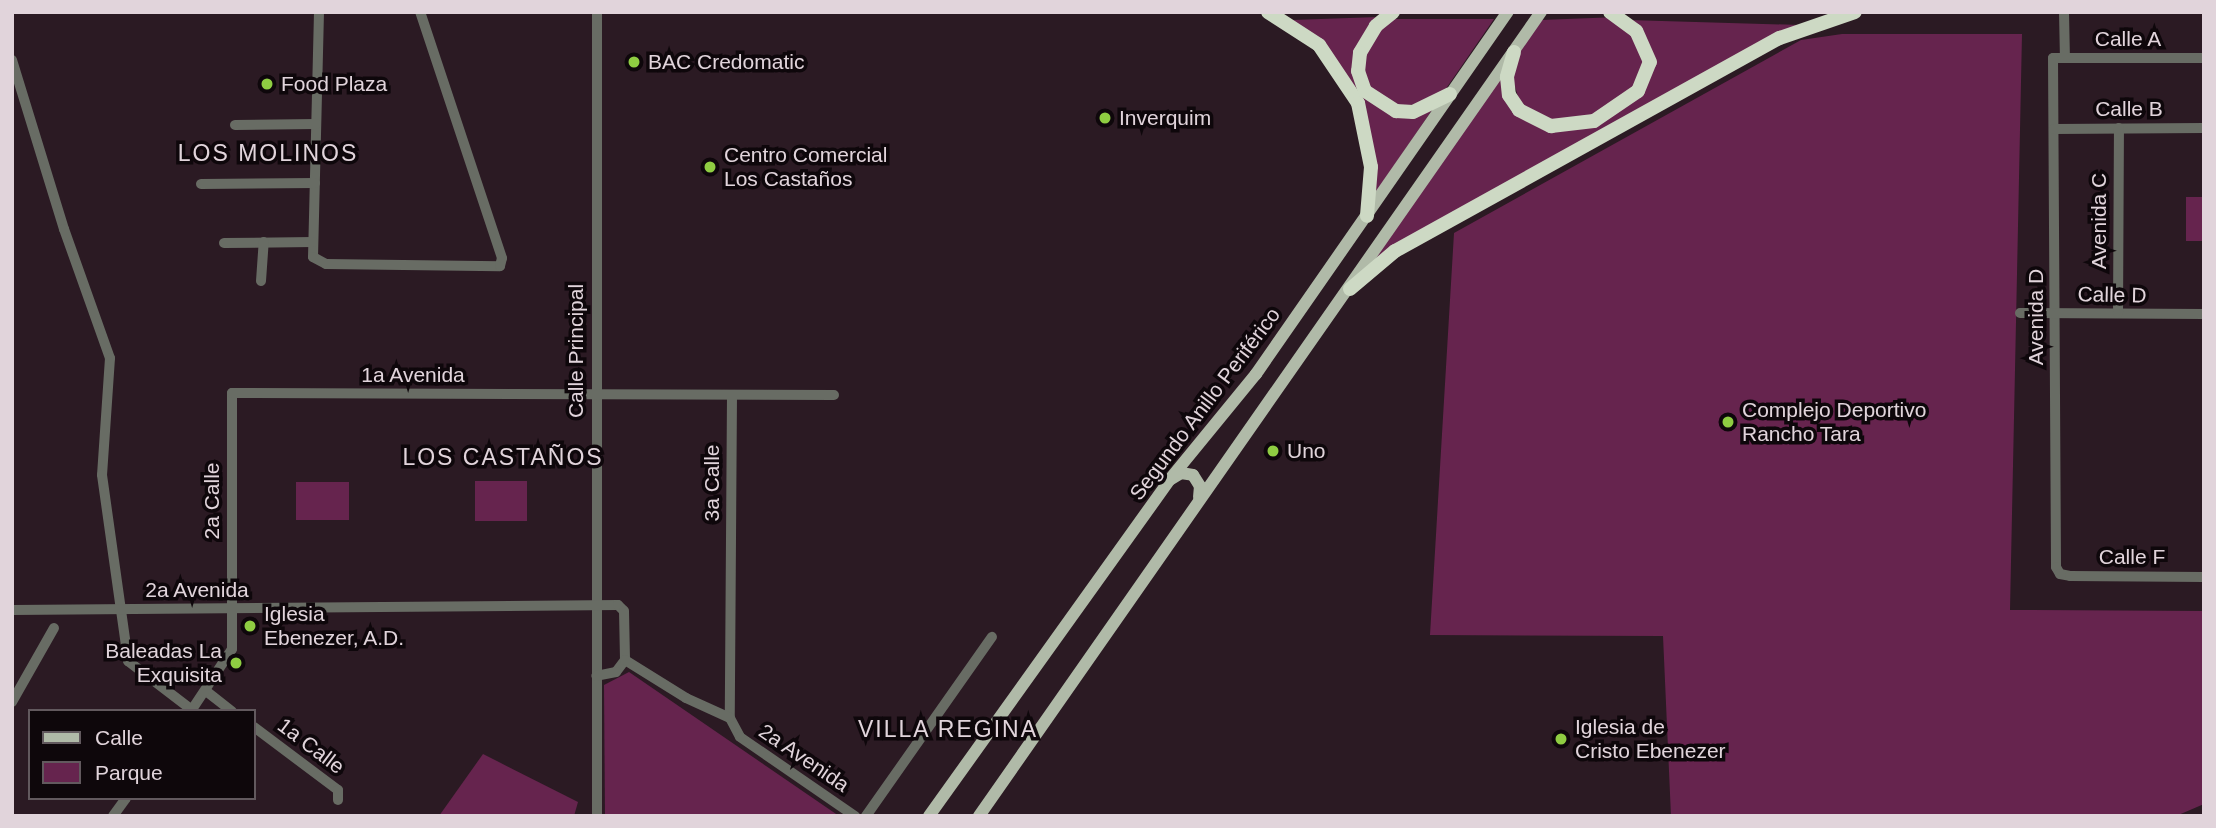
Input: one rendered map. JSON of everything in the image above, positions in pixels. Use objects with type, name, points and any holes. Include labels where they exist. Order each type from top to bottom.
[{"type":"highway","points":[[1268,12],[1320,45],[1358,103],[1371,167],[1367,216]]},
{"type":"highway","points":[[1393,12],[1376,26],[1360,53],[1359,71],[1365,91],[1396,111],[1413,112],[1450,94]]},
{"type":"highway","points":[[1514,52],[1507,77],[1509,95],[1519,110],[1551,125],[1594,121],[1638,91],[1650,62],[1636,31],[1609,12]]},
{"type":"highway","points":[[1350,289],[1397,249],[1769,44],[1856,12]]},
{"type":"main road","name":"Segundo Anillo Periférico","points":[[929,816],[1170,479],[1256,374],[1508,12]]},
{"type":"main road","points":[[979,816],[1199,498],[1350,289],[1541,12]]},
{"type":"main road","points":[[1170,479],[1181,473],[1193,475],[1200,485],[1199,498]]},
{"type":"street","points":[[319,12],[313,257],[326,264],[501,264],[420,12]]},
{"type":"street","name":"Calle Principal","points":[[597,12],[594,395],[597,816]]},
{"type":"street","points":[[2064,12],[2065,58]]},
{"type":"street","name":"Calle A","points":[[2053,58],[2204,58]]},
{"type":"street","name":"Avenida D","points":[[2053,58],[2056,567],[2060,575]]},
{"type":"street","points":[[12,60],[64,229],[110,358],[102,475],[124,609],[128,661],[191,709]]},
{"type":"street","points":[[235,125],[316,124]]},
{"type":"street","name":"Avenida C","points":[[2118,313],[2119,128]]},
{"type":"street","name":"Calle B","points":[[2054,129],[2204,128]]},
{"type":"street","points":[[201,184],[315,183]]},
{"type":"street","points":[[224,243],[313,242]]},
{"type":"street","points":[[261,281],[264,243]]},
{"type":"street","name":"Calle D","points":[[2020,313],[2204,314]]},
{"type":"street","name":"1a Avenida","points":[[232,393],[834,395]]},
{"type":"street","name":"2a Calle","points":[[193,709],[232,653],[232,393]]},
{"type":"street","name":"3a Calle","points":[[732,395],[732,723]]},
{"type":"street","name":"Calle F","points":[[2060,575],[2204,576]]},
{"type":"street","name":"2a Avenida","points":[[12,610],[618,605],[624,611],[625,660],[732,723],[740,737],[855,816]]},
{"type":"street","points":[[12,702],[54,628]]},
{"type":"street","points":[[866,816],[992,637]]},
{"type":"street","points":[[596,676],[616,672],[625,660]]},
{"type":"street","points":[[206,691],[230,709]]},
{"type":"street","name":"1a Calle","points":[[256,728],[338,790],[338,800]]},
{"type":"street","points":[[113,816],[125,800]]},
{"type":"green space","points":[[1378,17],[1354,70],[1382,110],[1432,110],[1372,198],[1363,104],[1292,20]]},
{"type":"green space","points":[[1618,17],[1631,32],[1645,63],[1635,88],[1591,116],[1551,121],[1521,106],[1512,77],[1516,57],[1541,20]]},
{"type":"green space","points":[[1392,19],[1494,19],[1443,93],[1430,102],[1397,107],[1369,89],[1362,69],[1371,39]]},
{"type":"green space","points":[[1628,20],[1800,25],[1372,263],[1504,72],[1503,82],[1541,127],[1627,107],[1654,64]]},
{"type":"green space","name":"Complejo Deportivo Rancho Tara","points":[[1842,34],[2022,34],[2010,610],[2204,611],[2204,804],[2176,816],[1671,816],[1663,636],[1430,635],[1454,233],[1801,40]]},
{"type":"green space","points":[[2186,197],[2204,197],[2204,241],[2186,241]]},
{"type":"green space","points":[[475,481],[527,481],[527,521],[475,521]]},
{"type":"green space","points":[[296,482],[349,482],[349,520],[296,520]]},
{"type":"green space","points":[[629,672],[839,816],[605,816],[604,685]]},
{"type":"green space","points":[[483,754],[578,802],[574,816],[439,816]]},
{"type":"place","name":"BAC Credomatic","points":[[634,62]]},
{"type":"place","name":"Food Plaza","points":[[267,84]]},
{"type":"place","name":"Inverquim","points":[[1105,118]]},
{"type":"place","name":"Centro Comercial Los Castaños","points":[[710,167]]},
{"type":"place","name":"Complejo Deportivo Rancho Tara","points":[[1728,422]]},
{"type":"place","name":"Uno","points":[[1273,451]]},
{"type":"place","name":"Iglesia Ebenezer, A.D.","points":[[250,626]]},
{"type":"place","name":"Baleadas La Exquisita","points":[[236,663]]},
{"type":"place","name":"Iglesia de Cristo Ebenezer","points":[[1561,739]]},
{"type":"district","name":"LOS MOLINOS","points":[[268,153]]},
{"type":"district","name":"LOS CASTAÑOS","points":[[503,457]]},
{"type":"district","name":"VILLA REGINA","points":[[948,729]]}]
